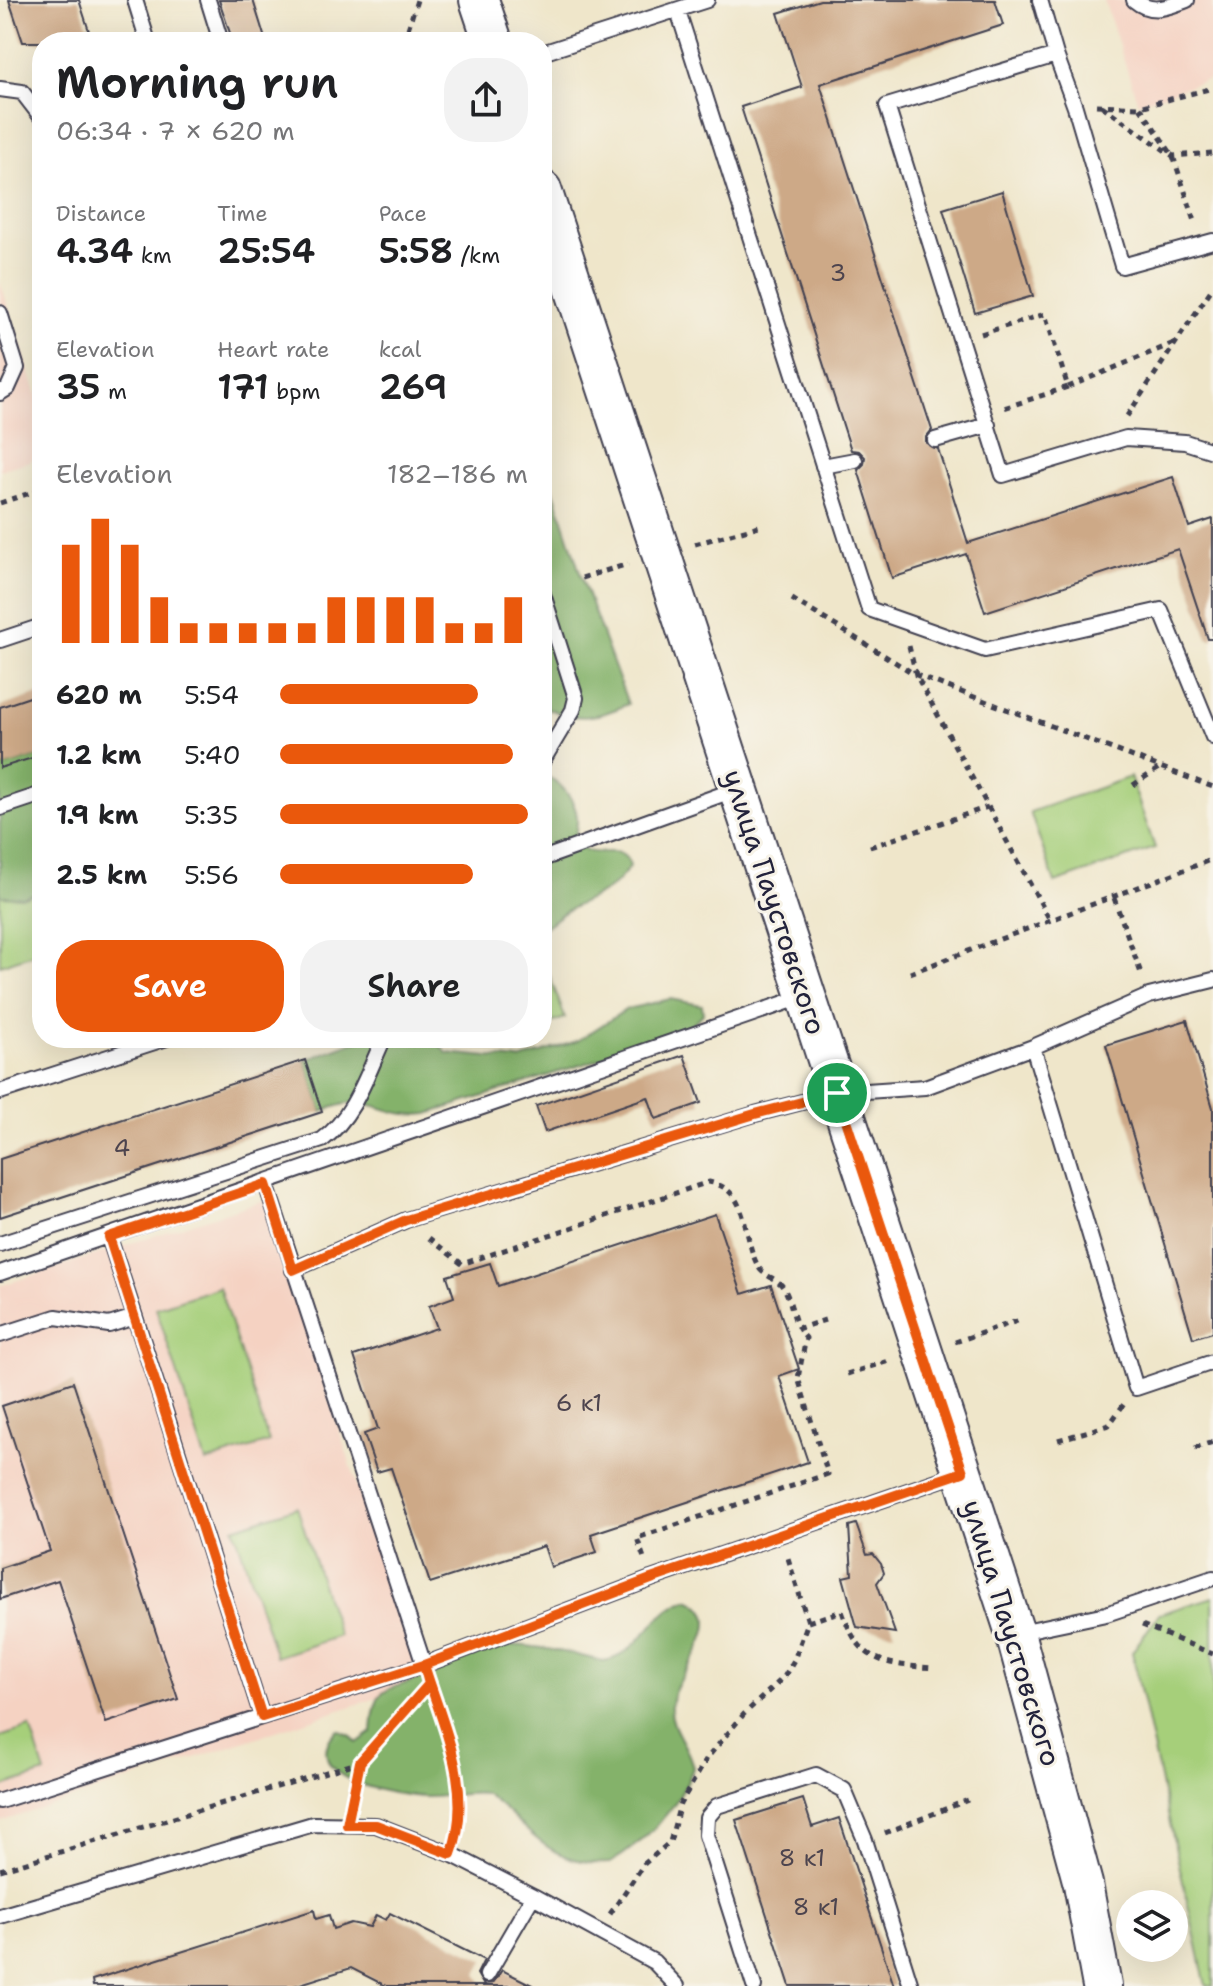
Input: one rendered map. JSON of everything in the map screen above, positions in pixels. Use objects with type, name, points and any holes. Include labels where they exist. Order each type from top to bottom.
[{"type":"main road","points":[[479,0],[490,32]]},
{"type":"main road","name":"улица Паустовского","points":[[552,221],[1015,1633],[1080,1871],[1102,1986]]},
{"type":"lane","points":[[135,0],[145,32]]},
{"type":"lane","points":[[208,0],[218,32]]},
{"type":"lane","points":[[552,50],[707,0]]},
{"type":"lane","points":[[1040,0],[1122,266],[1208,242],[1213,256]]},
{"type":"lane","points":[[1134,0],[1143,7],[1155,10],[1187,0]]},
{"type":"lane","points":[[678,11],[869,609],[985,650],[1161,610],[1213,737]]},
{"type":"lane","points":[[1056,55],[887,106],[1003,475],[1126,438],[1185,442],[1213,451]]},
{"type":"lane","points":[[0,89],[22,92],[32,105]]},
{"type":"lane","points":[[0,313],[17,368],[8,388],[0,393]]},
{"type":"lane","points":[[935,440],[987,419]]},
{"type":"lane","points":[[823,466],[855,460]]},
{"type":"lane","points":[[552,624],[576,698],[573,710],[552,745]]},
{"type":"lane","points":[[0,640],[32,629]]},
{"type":"lane","points":[[552,855],[738,789]]},
{"type":"lane","points":[[0,808],[32,797]]},
{"type":"lane","points":[[293,1270],[406,1220],[755,1114],[837,1093],[925,1087],[1033,1047],[1149,996],[1213,980]]},
{"type":"lane","points":[[0,1273],[805,996]]},
{"type":"lane","points":[[1033,1047],[1136,1388],[1213,1362]]},
{"type":"lane","points":[[0,1092],[136,1048]]},
{"type":"lane","points":[[0,1244],[322,1140],[338,1128],[351,1109],[379,1048]]},
{"type":"lane","points":[[266,1184],[424,1665]]},
{"type":"lane","points":[[109,1237],[262,1717]]},
{"type":"lane","points":[[0,1335],[56,1317],[109,1325],[135,1317]]},
{"type":"lane","points":[[0,1801],[424,1665],[651,1579],[963,1472]]},
{"type":"lane","points":[[1015,1633],[1106,1614],[1213,1578]]},
{"type":"lane","points":[[754,1986],[706,1835],[707,1818],[717,1806],[816,1775],[844,1790],[865,1840],[911,1986]]},
{"type":"lane","points":[[0,1916],[313,1824],[376,1825],[451,1854],[533,1896],[654,1962],[677,1986]]},
{"type":"lane","points":[[487,1975],[533,1896]]},
{"type":"path","points":[[408,29],[417,0]]},
{"type":"path","points":[[1075,107],[1140,107],[1213,88]]},
{"type":"path","points":[[1100,105],[1173,156],[1213,153]]},
{"type":"path","points":[[1140,107],[1173,156],[1208,242]]},
{"type":"path","points":[[1108,443],[1213,287]]},
{"type":"path","points":[[961,340],[1045,314],[1068,387]]},
{"type":"path","points":[[987,419],[1176,342]]},
{"type":"path","points":[[0,503],[32,492]]},
{"type":"path","points":[[792,599],[916,675],[1213,787]]},
{"type":"path","points":[[903,621],[916,675],[1051,922]]},
{"type":"path","points":[[1133,785],[1161,767]]},
{"type":"path","points":[[870,847],[988,807]]},
{"type":"path","points":[[910,973],[1213,859]]},
{"type":"path","points":[[1114,898],[1149,996]]},
{"type":"path","points":[[406,1220],[462,1264],[709,1182],[723,1185],[736,1196],[760,1269],[783,1286],[797,1329],[806,1338],[798,1378],[828,1474],[637,1538],[651,1579]]},
{"type":"path","points":[[797,1329],[825,1320]]},
{"type":"path","points":[[1058,1440],[1109,1425]]},
{"type":"path","points":[[1195,1448],[1213,1442]]},
{"type":"path","points":[[600,1933],[644,1864],[670,1842],[680,1804],[708,1757],[744,1714],[784,1677],[801,1646],[808,1622],[793,1575]]},
{"type":"path","points":[[808,1622],[842,1611],[851,1638],[866,1655],[896,1665],[934,1668]]},
{"type":"path","points":[[1177,1637],[1213,1654]]},
{"type":"path","points":[[424,1665],[461,1784],[457,1838],[451,1854]]},
{"type":"path","points":[[347,1825],[360,1762],[429,1684]]},
{"type":"path","points":[[0,1870],[360,1762]]},
{"type":"path","points":[[865,1840],[968,1800]]},
{"type":"shaded area","points":[[1104,0],[1213,0],[1213,78],[1138,103]]},
{"type":"shaded area","points":[[0,282],[32,380],[32,459],[0,470]]},
{"type":"shaded area","points":[[264,1200],[422,1683],[0,1822],[0,1286]]},
{"type":"green space","points":[[552,485],[582,579],[628,704],[597,715],[578,717],[552,710]]},
{"type":"green space","points":[[32,758],[32,894],[24,897],[0,896],[0,768]]},
{"type":"green space","points":[[1130,777],[1155,848],[1055,883],[1030,812]]},
{"type":"green space","points":[[552,780],[570,797],[576,810],[577,839],[583,848],[590,852],[620,854],[630,866],[602,893],[552,922]]},
{"type":"green space","points":[[32,884],[32,954],[0,965],[0,895]]},
{"type":"green space","points":[[552,982],[565,1018],[552,1023]]},
{"type":"green space","points":[[670,999],[702,1005],[703,1014],[686,1029],[665,1038],[428,1114],[398,1113],[353,1103],[322,1112],[305,1060],[337,1048],[442,1048],[447,1053],[520,1060],[577,1041],[627,1009]]},
{"type":"green space","points":[[219,1287],[269,1442],[206,1462],[156,1308]]},
{"type":"green space","points":[[297,1507],[339,1636],[276,1657],[234,1528]]},
{"type":"green space","points":[[1213,1597],[1213,1986],[1206,1986],[1188,1905],[1188,1890],[1185,1890],[1132,1652],[1159,1614]]},
{"type":"green space","points":[[688,1599],[702,1608],[707,1620],[699,1648],[675,1692],[671,1714],[693,1768],[679,1797],[659,1823],[636,1845],[610,1863],[588,1862],[555,1851],[486,1794],[424,1797],[383,1791],[341,1775],[327,1757],[328,1742],[338,1730],[350,1735],[357,1743],[372,1732],[376,1705],[384,1692],[423,1677],[467,1653],[483,1648],[517,1645],[602,1661],[615,1658],[636,1643],[665,1613]]},
{"type":"green space","points":[[30,1727],[45,1773],[0,1788],[0,1737]]},
{"type":"building","points":[[9,0],[79,0],[89,31],[32,32],[32,42],[23,42]]},
{"type":"building","points":[[219,0],[253,0],[263,32],[230,32]]},
{"type":"building","points":[[820,0],[995,0],[1003,25],[820,84],[932,430],[926,437],[926,443],[938,449],[968,543],[1173,477],[1189,527],[1213,519],[1213,639],[1208,639],[1178,549],[985,612],[966,554],[892,578],[858,470],[864,464],[865,457],[859,451],[851,450],[741,107],[802,87],[778,13]]},
{"type":"building","points":[[1002,191],[1033,296],[975,313],[943,209]]},
{"type":"building","points":[[32,696],[32,758],[0,768],[0,707]]},
{"type":"building","points":[[1187,1020],[1213,1108],[1213,1332],[1193,1338],[1106,1045]]},
{"type":"building","points":[[684,1055],[701,1103],[656,1119],[648,1097],[545,1132],[536,1106]]},
{"type":"building","points":[[305,1060],[322,1112],[0,1217],[0,1159]]},
{"type":"building","points":[[715,1214],[742,1294],[771,1285],[799,1369],[779,1376],[808,1462],[591,1534],[597,1552],[551,1567],[544,1546],[430,1583],[391,1468],[377,1472],[364,1434],[378,1429],[354,1356],[437,1328],[429,1306],[454,1297],[447,1276],[490,1263],[498,1286]]},
{"type":"building","points":[[73,1382],[178,1699],[106,1723],[58,1580],[0,1599],[0,1568],[50,1551],[2,1406]]},
{"type":"building","points":[[856,1524],[867,1555],[873,1554],[881,1564],[884,1573],[877,1583],[895,1633],[857,1627],[843,1577],[852,1575],[849,1526]]},
{"type":"building","points":[[803,1799],[812,1827],[839,1818],[894,1986],[790,1986],[736,1820]]},
{"type":"building","points":[[314,1910],[316,1919],[329,1915],[333,1929],[351,1923],[370,1927],[376,1915],[386,1920],[390,1913],[484,1960],[477,1974],[483,1984],[493,1983],[502,1970],[534,1986],[386,1986],[351,1968],[294,1986],[93,1986],[92,1980]]},
{"type":"route","points":[[837,1093],[755,1114],[406,1220],[293,1270],[266,1184],[109,1237],[262,1717],[424,1665],[429,1684],[360,1762],[347,1825],[376,1825],[451,1854],[457,1838],[461,1784],[424,1665],[651,1579],[963,1472],[837,1093]]}]
